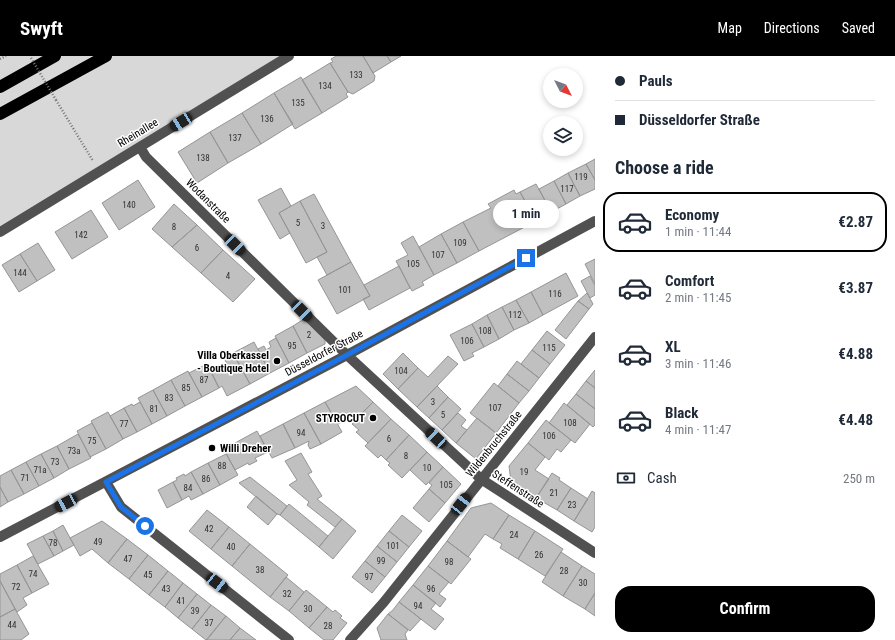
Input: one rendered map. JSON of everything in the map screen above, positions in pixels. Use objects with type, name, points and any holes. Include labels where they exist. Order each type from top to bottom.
[{"type":"highway","points":[[0,87],[56,56]]},
{"type":"highway","points":[[0,114],[106,56]]},
{"type":"street","name":"Rheinallee","points":[[0,232],[290,56]]},
{"type":"street","name":"Wodanstraße","points":[[140,146],[146,157],[347,355]]},
{"type":"street","name":"Düsseldorfer Straße","points":[[0,538],[347,355],[595,221]]},
{"type":"street","name":"Wildenbruchstraße","points":[[350,640],[384,602],[595,337]]},
{"type":"street","name":"Steffenstraße","points":[[347,355],[481,479],[595,553]]},
{"type":"street","points":[[106,482],[121,507],[289,640]]},
{"type":"path","points":[[0,59],[6,56]]},
{"type":"path","points":[[31,58],[100,171]]},
{"type":"shaded area","points":[[0,56],[281,56],[0,226]]},
{"type":"building","points":[[336,56],[363,56],[375,76],[374,81],[353,94],[348,92],[330,63],[333,62],[331,59]]},
{"type":"building","points":[[363,56],[387,56],[391,62],[373,73]]},
{"type":"building","points":[[387,56],[401,56],[391,62]]},
{"type":"building","points":[[330,63],[348,92],[346,94],[348,97],[322,113],[302,80]]},
{"type":"building","points":[[301,77],[322,113],[295,129],[274,93]]},
{"type":"building","points":[[274,93],[293,124],[261,144],[242,113]]},
{"type":"building","points":[[242,113],[261,144],[228,163],[210,132]]},
{"type":"building","points":[[210,132],[228,163],[197,183],[178,152]]},
{"type":"building","points":[[595,159],[595,180],[586,164]]},
{"type":"building","points":[[586,164],[595,180],[595,189],[580,196],[568,173]]},
{"type":"building","points":[[568,173],[580,196],[566,204],[554,181]]},
{"type":"building","points":[[138,180],[155,207],[119,230],[102,203]]},
{"type":"building","points":[[554,181],[566,204],[551,212],[539,189]]},
{"type":"building","points":[[536,184],[551,212],[536,221],[520,192]]},
{"type":"building","points":[[281,188],[291,206],[279,213],[290,233],[280,239],[258,200]]},
{"type":"building","points":[[514,190],[516,194],[520,192],[536,221],[479,251],[463,222],[491,208],[488,204]]},
{"type":"building","points":[[314,194],[351,262],[327,275],[317,257],[327,252],[300,201]]},
{"type":"building","points":[[300,201],[327,252],[306,263],[279,213]]},
{"type":"building","points":[[174,204],[197,225],[172,247],[152,229]]},
{"type":"building","points":[[91,210],[108,237],[72,259],[55,232]]},
{"type":"building","points":[[463,222],[479,251],[457,263],[441,234]]},
{"type":"building","points":[[197,225],[223,250],[201,273],[172,247]]},
{"type":"building","points":[[441,234],[457,263],[434,275],[419,247]]},
{"type":"building","points":[[413,236],[434,275],[422,282],[424,285],[412,291],[396,261],[408,255],[401,243]]},
{"type":"building","points":[[38,243],[55,270],[37,281],[20,254]]},
{"type":"building","points":[[223,250],[255,279],[233,302],[201,273]]},
{"type":"building","points":[[20,254],[37,281],[19,292],[2,265]]},
{"type":"building","points":[[595,259],[595,284],[585,264]]},
{"type":"building","points":[[351,262],[370,296],[337,314],[318,280]]},
{"type":"building","points":[[399,266],[410,288],[369,310],[363,299],[370,296],[364,285]]},
{"type":"building","points":[[566,273],[578,296],[543,315],[531,292]]},
{"type":"building","points":[[590,276],[595,286],[595,295],[590,298],[581,281]]},
{"type":"building","points":[[531,292],[543,315],[529,323],[516,300]]},
{"type":"building","points":[[587,293],[593,304],[589,309],[578,301]]},
{"type":"building","points":[[516,300],[529,323],[514,330],[502,307]]},
{"type":"building","points":[[578,301],[589,309],[566,339],[555,330]]},
{"type":"building","points":[[502,307],[514,330],[499,339],[487,315]]},
{"type":"building","points":[[487,315],[499,339],[484,347],[472,324]]},
{"type":"building","points":[[304,319],[325,340],[325,344],[307,353],[293,326]]},
{"type":"building","points":[[472,324],[484,347],[472,353],[474,356],[464,361],[450,335]]},
{"type":"building","points":[[293,326],[307,353],[289,363],[275,336]]},
{"type":"building","points":[[547,331],[565,345],[550,364],[532,350]]},
{"type":"building","points":[[276,338],[289,363],[270,373],[258,349],[264,346],[266,350],[271,347],[269,342]]},
{"type":"building","points":[[254,342],[270,373],[250,384],[233,353]]},
{"type":"building","points":[[532,350],[550,364],[539,378],[521,364]]},
{"type":"building","points":[[233,353],[250,384],[227,396],[222,386],[219,388],[212,373],[227,364],[224,358]]},
{"type":"building","points":[[403,353],[418,368],[398,389],[383,374]]},
{"type":"building","points":[[448,356],[458,364],[417,407],[398,389],[418,368],[428,377]]},
{"type":"building","points":[[517,361],[539,378],[529,391],[507,374]]},
{"type":"building","points":[[205,365],[206,368],[208,367],[219,388],[202,397],[189,373]]},
{"type":"building","points":[[595,370],[595,388],[586,381]]},
{"type":"building","points":[[188,371],[202,397],[185,406],[171,380]]},
{"type":"building","points":[[507,374],[529,391],[519,403],[498,386]]},
{"type":"building","points":[[171,380],[185,406],[167,416],[153,390]]},
{"type":"building","points":[[586,381],[595,388],[595,409],[576,394]]},
{"type":"building","points":[[494,383],[519,403],[496,433],[470,413]]},
{"type":"building","points":[[356,386],[373,402],[360,415],[358,414],[338,424],[325,402]]},
{"type":"building","points":[[437,386],[448,397],[429,418],[417,407]]},
{"type":"building","points":[[153,390],[167,416],[152,424],[138,398]]},
{"type":"building","points":[[576,394],[595,409],[595,425],[593,427],[567,405]]},
{"type":"building","points":[[448,397],[461,409],[442,430],[429,418]]},
{"type":"building","points":[[140,402],[152,424],[137,432],[124,408],[132,404],[133,406]]},
{"type":"building","points":[[325,402],[342,432],[321,444],[304,413]]},
{"type":"building","points":[[373,402],[391,419],[368,443],[356,432],[359,430],[352,424]]},
{"type":"building","points":[[564,403],[590,424],[575,443],[549,423]]},
{"type":"building","points":[[124,408],[137,432],[123,439],[110,416]]},
{"type":"building","points":[[108,412],[123,439],[106,449],[91,421]]},
{"type":"building","points":[[304,413],[321,444],[310,449],[308,445],[309,441],[295,448],[283,424]]},
{"type":"building","points":[[458,413],[466,420],[461,426],[467,430],[456,443],[442,430]]},
{"type":"building","points":[[477,418],[496,433],[476,459],[456,443]]},
{"type":"building","points":[[391,419],[409,435],[386,460],[381,455],[378,458],[365,446]]},
{"type":"building","points":[[546,420],[571,440],[561,452],[557,449],[549,460],[528,443]]},
{"type":"building","points":[[92,423],[106,449],[90,457],[77,431]]},
{"type":"building","points":[[283,424],[295,448],[272,458],[260,436]]},
{"type":"building","points":[[257,431],[268,452],[255,458],[257,461],[249,465],[248,463],[235,470],[224,449]]},
{"type":"building","points":[[78,434],[91,458],[69,469],[57,446]]},
{"type":"building","points":[[409,435],[427,452],[402,478],[388,465],[390,463],[386,460]]},
{"type":"building","points":[[528,443],[545,457],[535,470],[549,479],[536,498],[511,482],[509,466]]},
{"type":"building","points":[[57,446],[69,469],[54,478],[41,454]]},
{"type":"building","points":[[427,452],[443,467],[426,485],[410,470]]},
{"type":"building","points":[[301,453],[312,472],[308,474],[322,496],[317,499],[342,519],[335,527],[307,505],[309,502],[289,485],[297,480],[285,461]]},
{"type":"building","points":[[41,454],[54,478],[39,486],[26,462]]},
{"type":"building","points":[[226,454],[238,475],[220,485],[208,463]]},
{"type":"building","points":[[26,462],[39,486],[24,494],[11,470]]},
{"type":"building","points":[[208,463],[220,485],[203,494],[191,472]]},
{"type":"building","points":[[443,467],[461,484],[445,503],[429,489],[432,485],[429,483]]},
{"type":"building","points":[[11,470],[24,494],[8,502],[0,487],[0,476]]},
{"type":"building","points":[[191,472],[203,494],[191,500],[189,496],[182,500],[173,482],[177,480],[176,478],[184,474],[185,476]]},
{"type":"building","points":[[552,473],[571,488],[557,510],[536,498]]},
{"type":"building","points":[[250,477],[287,506],[280,515],[239,483]]},
{"type":"building","points":[[173,482],[182,500],[167,508],[158,490]]},
{"type":"building","points":[[0,487],[8,502],[0,507]]},
{"type":"building","points":[[571,488],[588,499],[574,521],[557,510]]},
{"type":"building","points":[[429,489],[445,503],[429,522],[413,508]]},
{"type":"building","points":[[592,491],[595,493],[595,527],[592,532],[574,521]]},
{"type":"building","points":[[256,496],[277,514],[268,525],[247,507]]},
{"type":"building","points":[[491,503],[509,515],[493,539],[485,534],[468,557],[447,541],[471,508]]},
{"type":"building","points":[[289,504],[328,536],[319,547],[280,515]]},
{"type":"building","points":[[207,510],[229,527],[211,549],[189,531]]},
{"type":"building","points":[[402,515],[422,531],[409,547],[389,531]]},
{"type":"building","points":[[509,515],[535,531],[518,559],[500,548],[502,544],[493,539]]},
{"type":"building","points":[[342,519],[356,531],[333,559],[319,547]]},
{"type":"building","points":[[102,521],[127,539],[108,563],[92,549],[80,556],[70,538]]},
{"type":"building","points":[[63,525],[74,545],[63,551],[53,531]]},
{"type":"building","points":[[229,527],[250,544],[232,566],[211,549]]},
{"type":"building","points":[[53,531],[63,551],[54,556],[43,536]]},
{"type":"building","points":[[389,531],[409,547],[397,562],[377,546]]},
{"type":"building","points":[[535,531],[563,549],[545,576],[518,559]]},
{"type":"building","points":[[43,536],[54,556],[38,564],[27,544]]},
{"type":"building","points":[[127,539],[148,555],[129,579],[108,563]]},
{"type":"building","points":[[447,541],[471,559],[451,584],[428,566]]},
{"type":"building","points":[[250,544],[288,575],[270,597],[232,566]]},
{"type":"building","points":[[377,546],[397,562],[385,577],[365,561]]},
{"type":"building","points":[[561,552],[582,566],[563,596],[542,582]]},
{"type":"building","points":[[148,555],[168,571],[149,595],[129,579]]},
{"type":"building","points":[[33,556],[49,584],[32,593],[17,565]]},
{"type":"building","points":[[365,561],[385,577],[372,593],[352,577]]},
{"type":"building","points":[[17,565],[32,593],[23,598],[27,605],[17,612],[0,581],[0,574]]},
{"type":"building","points":[[428,566],[449,582],[439,594],[446,599],[440,607],[413,585]]},
{"type":"building","points":[[582,566],[595,574],[595,593],[585,609],[563,596]]},
{"type":"building","points":[[168,571],[183,583],[165,607],[149,595]]},
{"type":"building","points":[[286,577],[304,592],[289,611],[270,597]]},
{"type":"building","points":[[0,581],[15,609],[0,617]]},
{"type":"building","points":[[183,583],[197,594],[178,618],[165,607]]},
{"type":"building","points":[[413,585],[436,603],[431,609],[444,619],[435,630],[399,602]]},
{"type":"building","points":[[306,590],[327,607],[309,628],[289,611]]},
{"type":"building","points":[[595,593],[595,616],[585,609]]},
{"type":"building","points":[[197,594],[211,605],[192,629],[178,618]]},
{"type":"building","points":[[399,602],[421,619],[410,631],[388,614]]},
{"type":"building","points":[[211,605],[226,616],[206,640],[192,629]]},
{"type":"building","points":[[327,607],[333,612],[335,610],[342,616],[340,618],[347,623],[333,640],[324,640],[309,628]]},
{"type":"building","points":[[15,609],[29,634],[21,640],[0,640],[0,617]]},
{"type":"building","points":[[388,614],[408,630],[405,634],[407,640],[381,640],[377,628]]},
{"type":"building","points":[[226,616],[240,628],[230,640],[207,640]]},
{"type":"building","points":[[240,628],[256,640],[230,640]]},
{"type":"place","name":"Villa Oberkassel - Boutique Hotel","points":[[277,361]]},
{"type":"place","name":"STYROCUT","points":[[373,418]]},
{"type":"place","name":"Willi Dreher","points":[[212,448]]},
{"type":"route","points":[[145,526],[121,507],[106,482],[347,355],[526,258]]}]
